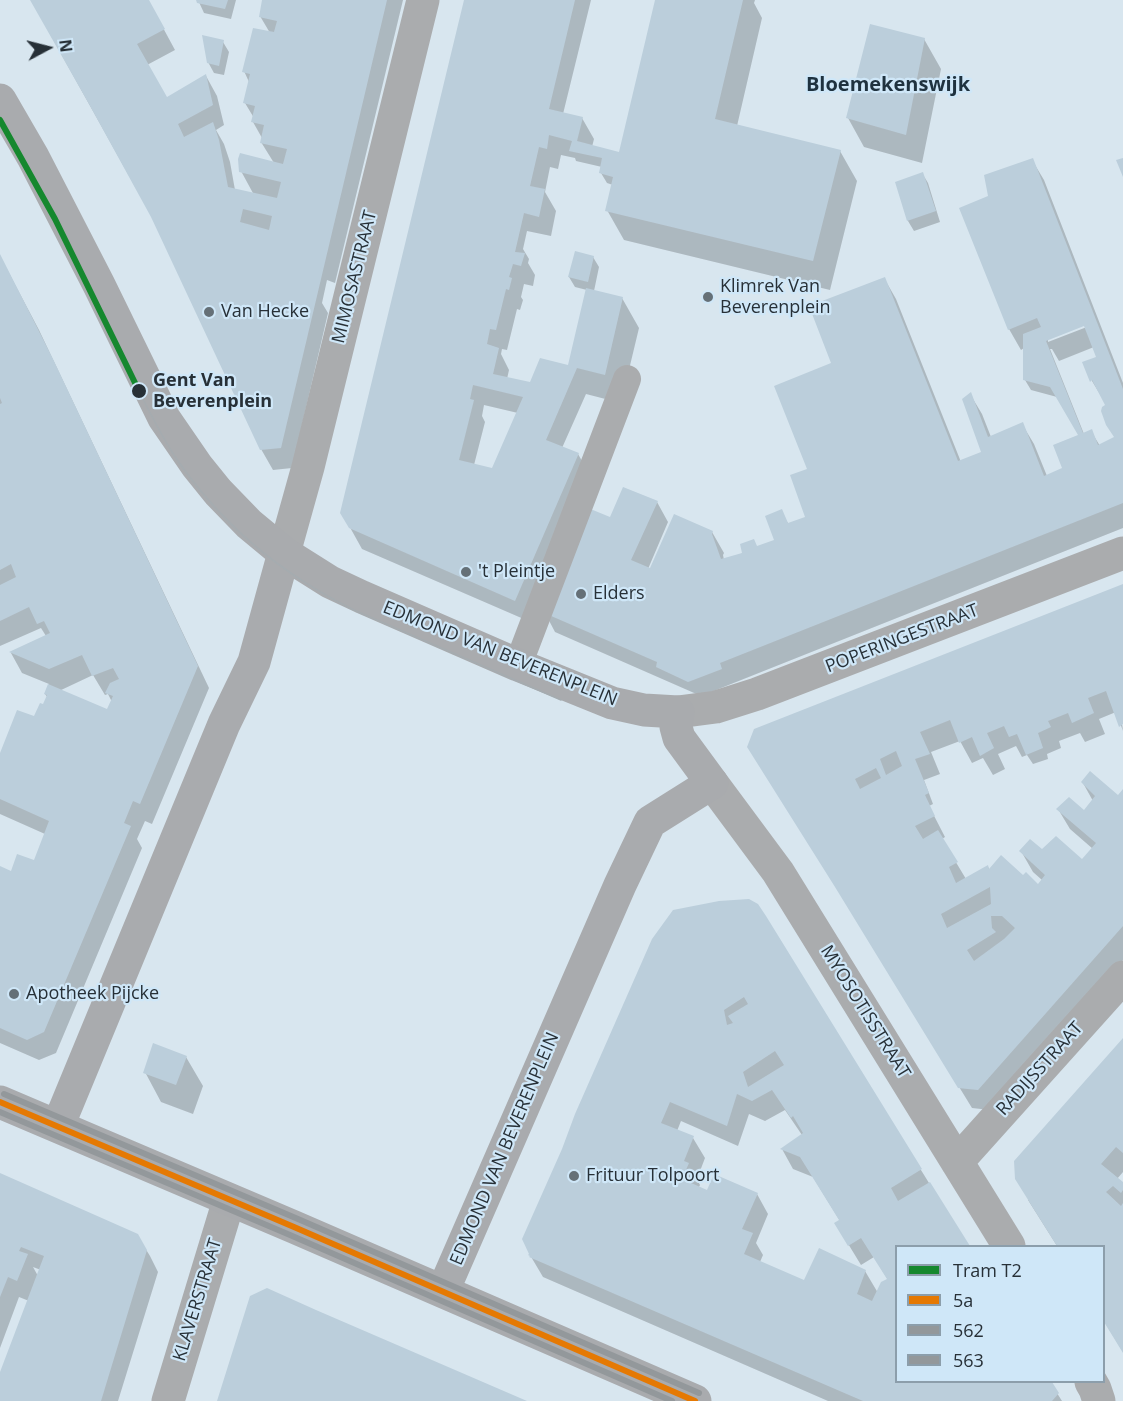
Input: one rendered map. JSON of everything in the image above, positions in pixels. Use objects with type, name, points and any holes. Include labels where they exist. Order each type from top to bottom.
[{"type":"street","name":"MIMOSASTRAAT","points":[[284,553],[308,467],[423,0]]},
{"type":"street","name":"EDMOND VAN BEVERENPLEIN","points":[[0,99],[44,178],[164,418],[197,466],[249,524],[284,553],[330,582],[362,597],[612,703],[644,710],[678,712]]},
{"type":"street","points":[[58,1126],[224,724],[254,662],[284,553]]},
{"type":"street","name":"POPERINGESTRAAT","points":[[678,712],[716,707],[757,694],[1123,553]]},
{"type":"street","points":[[678,712],[676,727],[679,738],[712,783]]},
{"type":"street","name":"EDMOND VAN BEVERENPLEIN","points":[[443,1291],[620,885],[650,822],[712,783]]},
{"type":"street","name":"MYOSOTISSTRAAT","points":[[712,783],[778,872],[1008,1245]]},
{"type":"street","name":"RADIJSSTRAAT","points":[[957,1162],[1123,977]]},
{"type":"street","points":[[0,1102],[695,1401]]},
{"type":"street","name":"KLAVERSTRAAT","points":[[168,1401],[229,1200]]},
{"type":"street","points":[[1092,1383],[1099,1401]]},
{"type":"lane","points":[[518,665],[627,379]]},
{"type":"building","points":[[30,0],[149,0],[165,29],[137,44],[167,97],[206,74],[213,105],[178,124],[184,137],[213,122],[228,187],[277,198],[281,182],[239,172],[238,159],[240,153],[283,164],[287,149],[260,143],[264,125],[251,122],[255,106],[243,103],[250,74],[242,72],[253,28],[274,32],[277,21],[259,17],[262,0],[387,0],[281,448],[260,450],[151,217]],"holes":[[[243,209],[272,216],[269,230],[240,222]]]},
{"type":"building","points":[[196,0],[228,0],[225,9],[197,3]]},
{"type":"building","points":[[464,0],[575,0],[549,109],[583,117],[577,141],[619,152],[655,0],[743,0],[715,119],[841,150],[813,261],[605,211],[613,177],[599,173],[602,158],[569,151],[572,141],[549,135],[547,149],[539,147],[530,186],[545,189],[539,217],[524,213],[515,252],[525,253],[521,266],[513,264],[509,277],[512,278],[509,290],[506,289],[496,330],[490,329],[487,344],[499,348],[493,374],[530,382],[540,358],[568,365],[586,288],[623,297],[605,375],[577,368],[546,440],[579,453],[515,601],[349,528],[340,513]],"holes":[[[473,385],[523,397],[492,468],[459,460],[474,400],[470,399]]]},
{"type":"building","points":[[870,24],[925,38],[906,135],[846,118]]},
{"type":"building","points":[[202,35],[224,40],[219,66],[207,63]]},
{"type":"building","points":[[1033,158],[1123,389],[1123,503],[720,663],[722,669],[688,682],[656,667],[657,662],[542,612],[588,508],[610,517],[623,487],[658,501],[631,560],[650,568],[674,514],[713,531],[721,559],[742,553],[740,544],[754,539],[757,546],[774,540],[765,516],[782,509],[788,523],[805,517],[790,475],[807,469],[774,386],[831,363],[809,306],[885,277],[958,461],[981,452],[962,399],[971,392],[988,437],[1023,422],[1044,476],[1062,468],[1053,445],[1078,435],[1050,387],[1023,380],[1023,334],[1041,327],[1037,318],[1008,330],[959,208],[988,196],[984,175]],"holes":[[[1084,326],[1096,357],[1082,362],[1090,382],[1092,380],[1105,405],[1101,411],[1114,437],[1098,445],[1092,429],[1083,433],[1046,341]]]},
{"type":"building","points":[[1123,158],[1123,177],[1116,160]]},
{"type":"building","points":[[923,172],[936,211],[907,221],[895,182]]},
{"type":"building","points":[[575,251],[594,256],[588,282],[568,277]]},
{"type":"building","points":[[0,254],[53,359],[198,666],[140,804],[133,801],[124,823],[131,826],[44,1032],[27,1040],[0,1028],[0,866],[11,871],[17,854],[34,860],[49,821],[0,799],[0,753],[17,710],[34,716],[47,695],[44,694],[48,684],[107,709],[113,696],[105,693],[110,683],[119,679],[113,668],[92,676],[82,655],[49,669],[9,652],[50,633],[44,621],[37,624],[29,607],[0,621],[0,585],[16,577],[11,564],[0,570],[0,404],[2,403],[0,398]]},
{"type":"building","points":[[1123,584],[1123,724],[1119,727],[1106,691],[1088,698],[1094,713],[1072,723],[1068,713],[1048,721],[1051,727],[1038,733],[1043,748],[1026,755],[1017,734],[1009,737],[1004,726],[987,733],[994,748],[980,756],[972,737],[959,743],[950,720],[920,732],[930,754],[915,759],[929,793],[925,795],[935,816],[915,826],[923,839],[938,830],[958,862],[949,867],[956,883],[988,865],[989,869],[1001,855],[1023,875],[1026,872],[1038,884],[1045,875],[1019,851],[1030,839],[1042,849],[1056,836],[1082,859],[1096,843],[1056,809],[1069,797],[1084,810],[1095,796],[1081,782],[1090,771],[1118,795],[1123,789],[1123,926],[978,1090],[958,1088],[747,747],[754,729]],"holes":[[[896,751],[902,766],[886,775],[880,759]],[[876,768],[881,778],[860,789],[855,779]],[[990,887],[991,904],[947,928],[941,914]],[[991,916],[1002,916],[1015,928],[974,961],[967,950],[996,932],[992,928]]]},
{"type":"building","points":[[749,899],[758,904],[922,1169],[891,1188],[898,1201],[930,1182],[969,1245],[895,1245],[895,1383],[1053,1383],[1059,1393],[1052,1401],[863,1401],[529,1257],[522,1239],[652,939],[673,910],[719,901]],"holes":[[[744,997],[748,1004],[728,1016],[733,1023],[727,1025],[724,1010]],[[775,1051],[784,1065],[748,1087],[743,1072]],[[772,1090],[791,1118],[793,1116],[803,1133],[780,1149],[800,1157],[839,1220],[834,1223],[848,1246],[861,1238],[887,1279],[881,1282],[872,1301],[857,1294],[866,1270],[819,1248],[804,1280],[744,1254],[753,1233],[742,1229],[758,1193],[714,1174],[707,1190],[682,1179],[689,1163],[684,1161],[694,1136],[661,1123],[670,1102],[727,1126],[737,1094],[752,1101]]]},
{"type":"building","points":[[1123,1038],[1123,1153],[1116,1147],[1101,1164],[1123,1182],[1121,1193],[1113,1186],[1106,1192],[1121,1206],[1123,1203],[1123,1353],[1105,1324],[1105,1245],[1056,1245],[1015,1179],[1014,1161]]},
{"type":"building","points":[[153,1043],[187,1056],[176,1085],[143,1073]]},
{"type":"building","points":[[0,1173],[138,1234],[147,1250],[101,1401],[0,1401],[0,1372],[44,1256],[21,1247],[19,1251],[28,1254],[17,1281],[8,1277],[0,1297]]},
{"type":"building","points":[[267,1288],[527,1401],[217,1401],[250,1296]]},
{"type":"tram line","name":"T2","points":[[0,120],[55,219],[139,391]]},
{"type":"tram line","points":[[139,391],[169,447],[192,480],[232,525],[278,564],[329,597],[356,611],[561,700]]},
{"type":"transit line","name":"563","points":[[4,1094],[699,1393]]},
{"type":"transit line","name":"5a","points":[[0,1102],[695,1401]]},
{"type":"transit line","name":"562","points":[[0,1112],[672,1401]]},
{"type":"place","name":"Klimrek Van Beverenplein","points":[[708,297]]},
{"type":"place","name":"Van Hecke","points":[[209,312]]},
{"type":"place","name":"Gent Van Beverenplein","points":[[139,391]]},
{"type":"place","name":"'t Pleintje","points":[[466,572]]},
{"type":"place","name":"Elders","points":[[581,594]]},
{"type":"place","name":"Apotheek Pijcke","points":[[14,994]]},
{"type":"place","name":"Frituur Tolpoort","points":[[574,1176]]},
{"type":"district","name":"Bloemekenswijk","points":[[888,85]]}]
